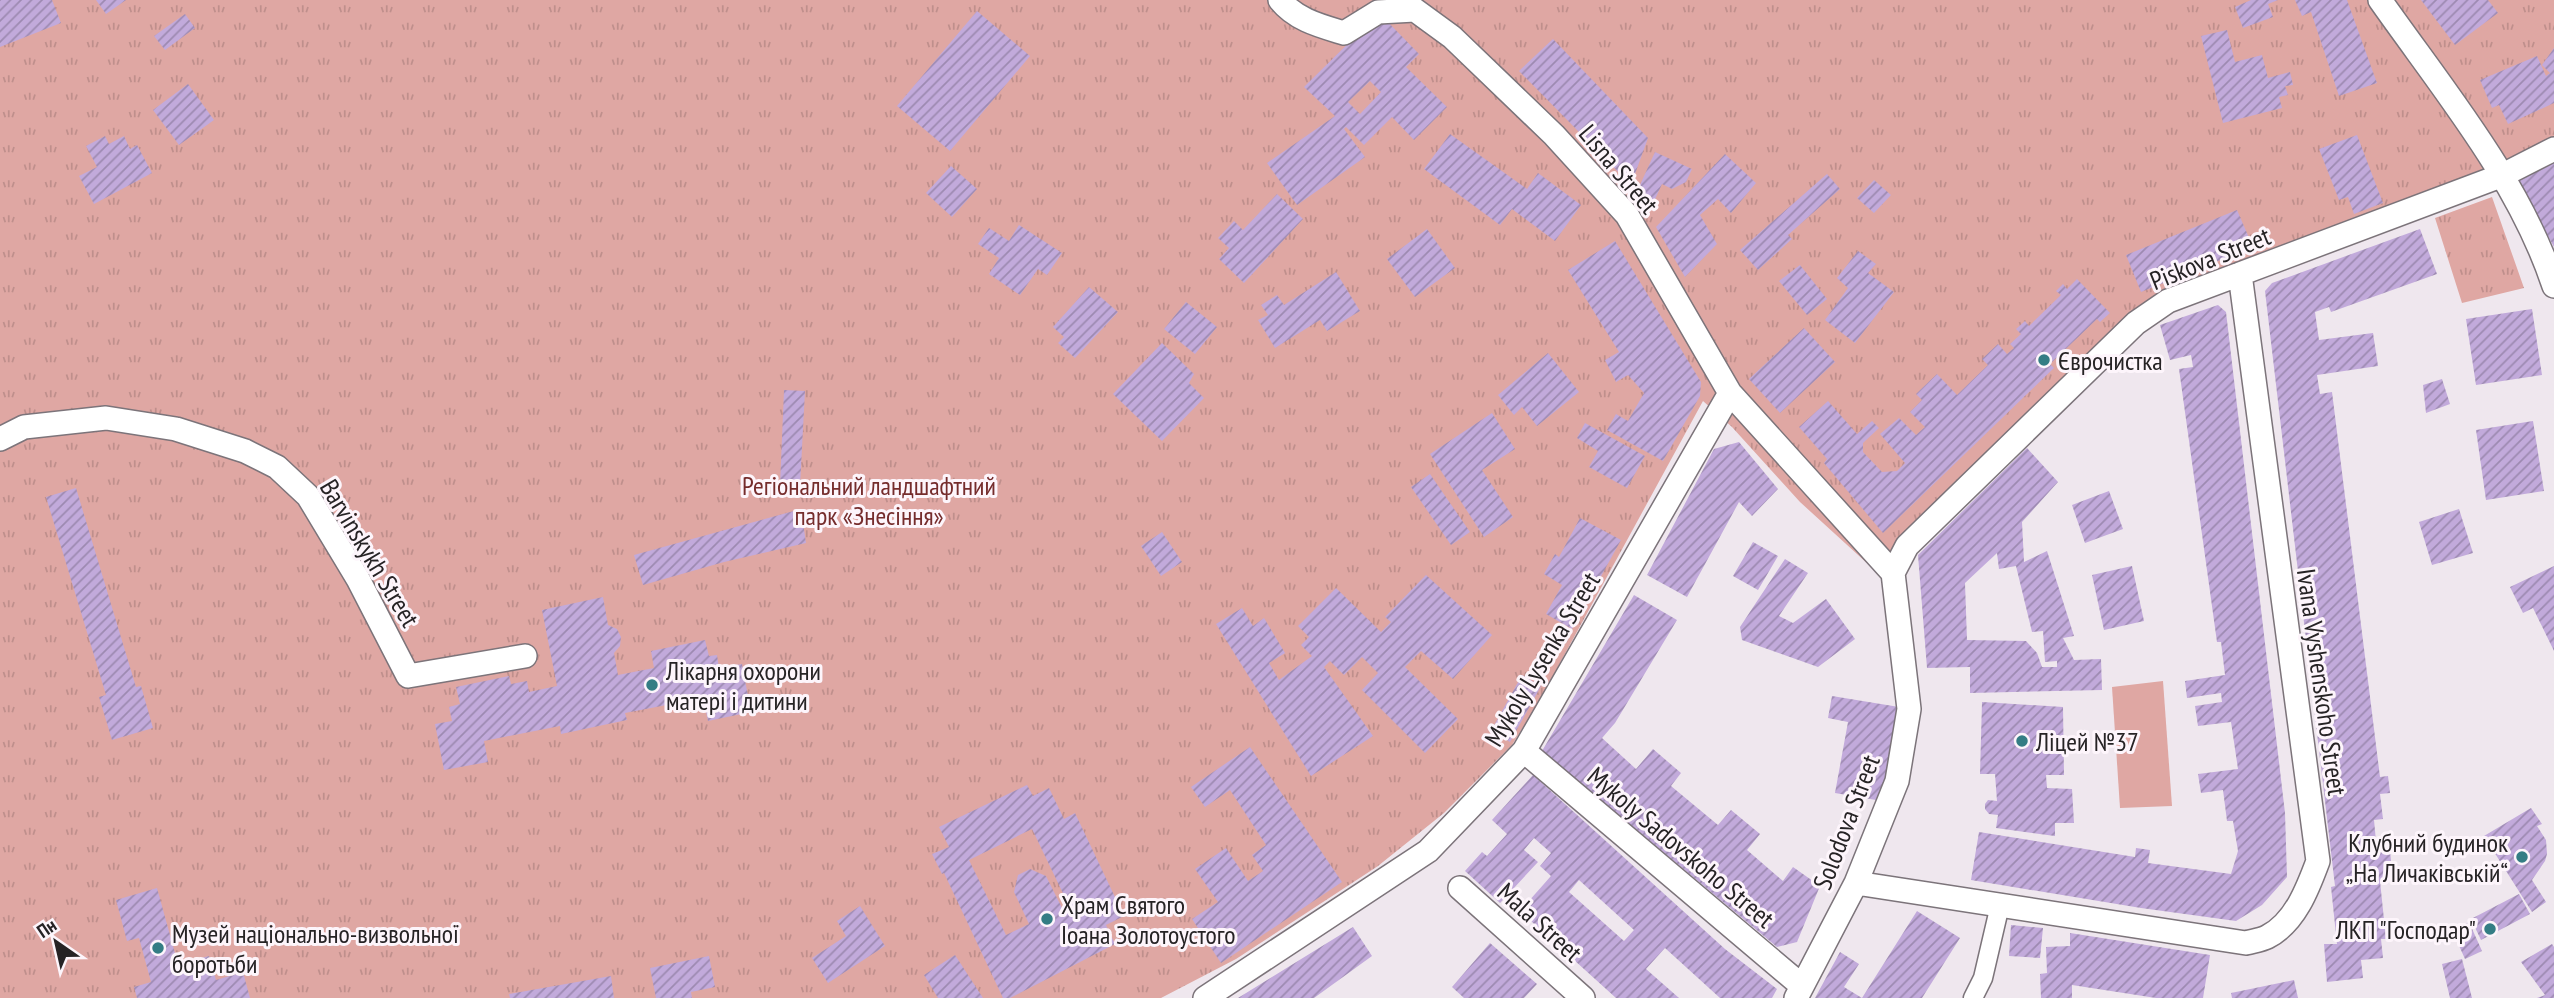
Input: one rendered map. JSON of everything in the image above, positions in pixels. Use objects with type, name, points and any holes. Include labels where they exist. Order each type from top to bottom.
[{"type":"street","name":"Lisna Street","points":[[1280,0],[1312,24],[1344,33],[1378,12],[1399,9],[1415,10],[1452,37],[1554,135],[1627,215],[1730,393],[1893,573]]},
{"type":"street","points":[[2381,0],[2502,174],[2545,258],[2554,286]]},
{"type":"street","name":"Piskova Street","points":[[1893,573],[1907,546],[2136,323],[2168,300],[2502,174],[2554,149]]},
{"type":"street","name":"Ivana Vyshenskoho Street","points":[[1856,883],[2246,943],[2267,937],[2284,923],[2308,890],[2318,861],[2240,274]]},
{"type":"street","name":"Mykoly Lysenka Street","points":[[1205,998],[1428,850],[1524,751],[1730,393]]},
{"type":"street","name":"Barvinskykh Street","points":[[0,439],[24,427],[106,418],[176,429],[245,452],[277,467],[308,496],[358,579],[408,676],[525,656]]},
{"type":"street","name":"Solodova Street","points":[[1799,992],[1856,883],[1897,781],[1909,709],[1893,573]]},
{"type":"street","name":"Mykoly Sadovskoho Street","points":[[1524,751],[1799,992]]},
{"type":"street","name":"Mala Street","points":[[1460,888],[1583,998]]},
{"type":"street","points":[[1973,998],[1983,978],[2000,905]]},
{"type":"green space","name":"Регіональний ландшафтний парк «Знесіння»","points":[[0,0],[2554,0],[2554,137],[2472,176],[2159,295],[1880,575],[1800,502],[1732,427],[1703,401],[1537,705],[1512,745],[1444,813],[1378,866],[1236,959],[1161,998],[0,998]]},
{"type":"green space","points":[[2492,197],[2524,288],[2462,303],[2435,218]]},
{"type":"green space","points":[[2163,681],[2172,806],[2120,808],[2112,687]]},
{"type":"building","points":[[0,0],[52,0],[61,23],[0,47]]},
{"type":"building","points":[[96,0],[126,0],[106,14]]},
{"type":"building","points":[[2251,0],[2278,0],[2268,4],[2273,17],[2243,28],[2235,7]]},
{"type":"building","points":[[2295,0],[2347,0],[2377,83],[2339,96],[2311,12],[2302,16]]},
{"type":"building","points":[[2421,0],[2488,0],[2498,13],[2455,45]]},
{"type":"building","points":[[977,11],[1030,56],[950,151],[897,106]]},
{"type":"building","points":[[185,14],[195,28],[165,50],[154,36]]},
{"type":"building","points":[[1373,19],[1385,19],[1419,54],[1406,67],[1447,107],[1414,140],[1392,117],[1364,145],[1346,127],[1344,129],[1365,157],[1297,205],[1267,163],[1335,116],[1304,87]],"holes":[[[1370,81],[1381,92],[1360,114],[1348,102]]]},
{"type":"building","points":[[2227,30],[2235,62],[2262,55],[2268,78],[2290,72],[2293,85],[2285,86],[2288,95],[2279,97],[2282,108],[2223,123],[2201,36]]},
{"type":"building","points":[[1553,39],[1648,138],[1631,185],[1519,71]]},
{"type":"building","points":[[2554,48],[2554,103],[2508,124],[2499,105],[2492,108],[2480,80],[2537,56],[2546,76],[2550,73],[2542,65]]},
{"type":"building","points":[[188,84],[214,120],[179,145],[153,110]]},
{"type":"building","points":[[1450,134],[1527,189],[1538,173],[1581,205],[1555,241],[1512,209],[1500,225],[1424,169]]},
{"type":"building","points":[[2357,135],[2383,203],[2354,214],[2348,197],[2339,200],[2319,149]]},
{"type":"building","points":[[105,136],[109,144],[124,136],[130,149],[137,145],[152,173],[94,204],[79,176],[97,167],[86,146]]},
{"type":"building","points":[[1655,152],[1692,169],[1686,182],[1672,189],[1662,184],[1652,206],[1634,198]]},
{"type":"building","points":[[1725,154],[1756,183],[1731,213],[1718,199],[1700,215],[1717,244],[1685,277],[1656,227]]},
{"type":"building","points":[[2554,162],[2554,247],[2517,180]]},
{"type":"building","points":[[951,166],[977,189],[952,217],[926,193]]},
{"type":"building","points":[[1827,174],[1840,189],[1788,235],[1792,239],[1758,270],[1740,250]]},
{"type":"building","points":[[1874,180],[1891,195],[1874,213],[1857,198]]},
{"type":"building","points":[[1277,194],[1303,219],[1244,283],[1219,259],[1229,248],[1218,238],[1234,221],[1243,230]]},
{"type":"building","points":[[2237,210],[2253,247],[2141,292],[2126,255]]},
{"type":"building","points":[[1019,225],[1062,253],[1047,275],[1038,269],[1020,295],[989,274],[999,258],[978,244],[989,228],[1009,241]]},
{"type":"building","points":[[1427,229],[1455,268],[1415,297],[1387,259]]},
{"type":"building","points":[[2420,229],[2437,274],[2331,312],[2329,307],[2315,312],[2319,340],[2373,333],[2378,366],[2317,375],[2320,394],[2332,392],[2380,777],[2388,776],[2390,793],[2380,794],[2383,819],[2374,820],[2377,852],[2390,851],[2393,880],[2380,881],[2386,939],[2381,939],[2383,958],[2361,960],[2363,978],[2327,982],[2324,944],[2337,944],[2331,887],[2335,886],[2265,291],[2272,283]]},
{"type":"building","points":[[1615,241],[1701,382],[1700,396],[1663,461],[1607,430],[1616,414],[1628,421],[1644,393],[1628,375],[1616,382],[1605,360],[1619,352],[1568,270]]},
{"type":"building","points":[[1858,251],[1876,264],[1868,273],[1894,292],[1855,343],[1825,320],[1848,288],[1837,278]]},
{"type":"building","points":[[1800,265],[1827,299],[1807,315],[1779,281]]},
{"type":"building","points":[[1336,272],[1360,311],[1327,331],[1320,320],[1275,348],[1258,320],[1268,315],[1261,305],[1277,295],[1284,305]]},
{"type":"building","points":[[2077,279],[2110,313],[2100,322],[2097,319],[2050,364],[2054,368],[1883,533],[1824,463],[1827,459],[1799,427],[1828,401],[1857,434],[1872,421],[1879,428],[1863,443],[1863,452],[1882,472],[1897,471],[1905,463],[1880,434],[1899,418],[1916,435],[1925,427],[1910,412],[1922,400],[1916,394],[1937,374],[1957,395],[1988,365],[1982,359],[1998,344],[2007,354],[2014,348],[2010,344],[2021,334],[2016,329],[2025,321],[2029,326],[2061,295],[2056,291],[2063,284],[2067,289]]},
{"type":"building","points":[[1089,287],[1118,312],[1075,358],[1058,343],[1064,337],[1053,327]]},
{"type":"building","points":[[1186,302],[1217,327],[1195,354],[1164,329]]},
{"type":"building","points":[[2218,305],[2226,312],[2285,813],[2287,877],[2262,905],[2236,921],[1971,880],[1979,832],[2135,857],[2136,848],[2150,850],[2148,863],[2231,874],[2238,851],[2233,821],[2227,821],[2223,790],[2201,793],[2198,774],[2238,769],[2231,722],[2198,726],[2195,706],[2222,702],[2221,693],[2187,698],[2185,681],[2225,675],[2221,642],[2217,642],[2179,369],[2193,367],[2191,355],[2170,360],[2160,325]]},
{"type":"building","points":[[2532,309],[2542,375],[2476,385],[2466,319]]},
{"type":"building","points":[[1804,328],[1835,362],[1780,413],[1749,379]]},
{"type":"building","points":[[1162,343],[1194,374],[1189,383],[1204,398],[1162,441],[1113,394]]},
{"type":"building","points":[[1548,353],[1579,392],[1537,426],[1522,407],[1514,415],[1498,395]]},
{"type":"building","points":[[2442,379],[2450,404],[2426,413],[2423,385]]},
{"type":"building","points":[[784,390],[805,391],[800,486],[780,485]]},
{"type":"building","points":[[1492,413],[1515,449],[1482,470],[1513,517],[1484,537],[1430,454]]},
{"type":"building","points":[[2533,421],[2544,491],[2486,500],[2476,430]]},
{"type":"building","points":[[1585,423],[1645,456],[1627,488],[1589,467],[1598,451],[1577,438]]},
{"type":"building","points":[[1739,442],[1778,489],[1752,516],[1739,502],[1687,597],[1647,575],[1714,449]]},
{"type":"building","points":[[2027,448],[2058,482],[2022,522],[2024,562],[2047,551],[2074,636],[2063,638],[2074,660],[2101,659],[2102,690],[1970,693],[1970,667],[1927,668],[1918,555]],"holes":[[[1997,553],[1999,569],[2016,566],[2032,632],[2043,631],[2045,662],[2057,661],[2057,667],[2042,667],[2037,653],[2026,641],[1967,640],[1965,583]]]},
{"type":"building","points":[[1430,474],[1470,532],[1451,545],[1411,487]]},
{"type":"building","points":[[76,488],[136,687],[141,686],[153,728],[112,740],[99,697],[106,695],[46,497]]},
{"type":"building","points":[[2109,491],[2123,529],[2085,543],[2072,505]]},
{"type":"building","points":[[801,509],[806,543],[643,585],[634,555]]},
{"type":"building","points":[[2459,509],[2473,553],[2432,565],[2419,522]]},
{"type":"building","points":[[1580,518],[1621,540],[1572,629],[1546,614],[1562,585],[1544,574],[1555,554],[1559,557]]},
{"type":"building","points":[[1162,532],[1182,562],[1161,576],[1141,546]]},
{"type":"building","points":[[1753,542],[1778,556],[1758,590],[1733,576]]},
{"type":"building","points":[[1785,559],[1808,573],[1779,616],[1793,623],[1826,599],[1855,639],[1818,667],[1742,640],[1740,627]]},
{"type":"building","points":[[2132,566],[2144,621],[2104,630],[2092,575]]},
{"type":"building","points":[[2554,566],[2554,651],[2533,608],[2523,613],[2510,587]]},
{"type":"building","points":[[1426,575],[1492,635],[1453,679],[1421,651],[1405,667],[1458,719],[1425,753],[1362,690],[1378,673],[1362,657],[1344,675],[1330,661],[1324,667],[1373,736],[1311,776],[1216,624],[1242,608],[1253,626],[1264,618],[1285,653],[1269,663],[1279,680],[1312,656],[1301,645],[1309,637],[1298,626],[1336,588],[1381,632],[1391,622],[1385,617]]},
{"type":"building","points":[[1634,595],[1677,620],[1615,723],[1602,738],[1636,769],[1653,749],[1681,773],[1671,786],[1718,825],[1731,810],[1760,834],[1747,850],[1783,881],[1793,867],[1820,886],[1797,942],[1777,947],[1542,751]]},
{"type":"building","name":"Лікарня охорони матері і дитини","points":[[603,597],[608,625],[617,629],[621,637],[620,646],[614,653],[618,675],[654,668],[651,651],[705,640],[709,656],[717,655],[719,668],[742,664],[751,712],[708,721],[703,698],[625,713],[627,720],[561,734],[560,726],[484,741],[488,762],[444,770],[435,724],[452,721],[449,707],[460,704],[456,687],[509,676],[511,684],[527,681],[529,692],[557,686],[542,610]]},
{"type":"building","points":[[1522,675],[1541,686],[1510,742],[1491,731]]},
{"type":"building","points":[[1832,696],[1899,707],[1882,801],[1835,793],[1848,722],[1828,718]]},
{"type":"building","name":"Ліцей №37","points":[[1982,702],[2063,707],[2064,775],[2046,775],[2047,788],[2072,789],[2074,823],[2055,823],[2055,836],[1996,828],[1998,815],[1989,814],[1985,809],[1988,800],[1997,801],[1995,774],[1980,774]]},
{"type":"building","points":[[1250,747],[1342,882],[1221,963],[1192,919],[1218,902],[1195,869],[1226,848],[1248,881],[1263,871],[1252,855],[1266,845],[1230,790],[1205,807],[1191,787]]},
{"type":"building","points":[[1533,775],[1725,949],[1777,989],[1772,998],[1720,998],[1665,948],[1646,969],[1679,998],[1616,998],[1520,911],[1551,876],[1540,866],[1551,853],[1534,838],[1524,850],[1538,862],[1500,903],[1465,871],[1482,852],[1487,856],[1507,834],[1492,820]],"holes":[[[1579,880],[1634,930],[1624,941],[1569,892]]]},
{"type":"building","points":[[1027,785],[1033,796],[1049,788],[1064,819],[1075,813],[1124,916],[1106,925],[1115,944],[1010,998],[1003,998],[944,873],[942,874],[932,854],[949,847],[939,827]],"holes":[[[1032,829],[1071,910],[1065,914],[1046,876],[1030,869],[1018,875],[1014,892],[1029,924],[1006,935],[969,860]]]},
{"type":"building","name":"Клубний будинок „На Личаківській“","points":[[2531,808],[2542,824],[2537,826],[2546,840],[2547,854],[2532,880],[2546,902],[2532,912],[2484,836]]},
{"type":"building","name":"Музей національно-визвольної боротьби","points":[[157,888],[178,964],[209,956],[216,980],[243,972],[250,998],[137,998],[134,987],[151,982],[139,938],[127,941],[116,900]]},
{"type":"building","points":[[2519,894],[2530,914],[2481,940],[2471,919]]},
{"type":"building","points":[[860,906],[885,946],[828,983],[812,958],[846,936],[837,921]]},
{"type":"building","points":[[1917,911],[1960,938],[1922,998],[1862,998]]},
{"type":"building","points":[[2469,922],[2482,951],[2465,959],[2452,930]]},
{"type":"building","points":[[2011,925],[2043,928],[2040,958],[2009,956]]},
{"type":"building","points":[[1353,927],[1372,956],[1314,998],[1238,998]]},
{"type":"building","points":[[2070,933],[2210,955],[2203,998],[2156,998],[2072,985],[2072,998],[2041,998],[2040,974],[2047,973],[2046,947],[2070,946]]},
{"type":"building","points":[[1490,943],[1537,984],[1524,998],[1464,998],[1452,987]]},
{"type":"building","points":[[2552,944],[2554,998],[2537,998],[2545,995],[2521,962]]},
{"type":"building","points":[[1840,952],[1859,964],[1844,987],[1862,998],[1815,998]]},
{"type":"building","points":[[955,955],[983,998],[938,998],[924,975]]},
{"type":"building","points":[[709,956],[715,987],[691,992],[692,998],[656,998],[650,968]]},
{"type":"building","points":[[2462,959],[2472,998],[2450,998],[2442,964]]},
{"type":"building","points":[[611,976],[614,998],[510,998],[509,994]]},
{"type":"building","points":[[2294,980],[2298,998],[2232,998],[2231,993]]},
{"type":"place","name":"Єврочистка","points":[[2044,360]]},
{"type":"place","name":"Лікарня охорони матері і дитини","points":[[652,685]]},
{"type":"place","name":"Ліцей №37","points":[[2022,741]]},
{"type":"place","name":"Клубний будинок „На Личаківській“","points":[[2522,857]]},
{"type":"place","name":"Храм Святого Іоана Золотоустого","points":[[1047,919]]},
{"type":"place","name":"ЛКП \"Господар\"","points":[[2490,929]]},
{"type":"place","name":"Музей національно-визвольної боротьби","points":[[158,948]]}]
